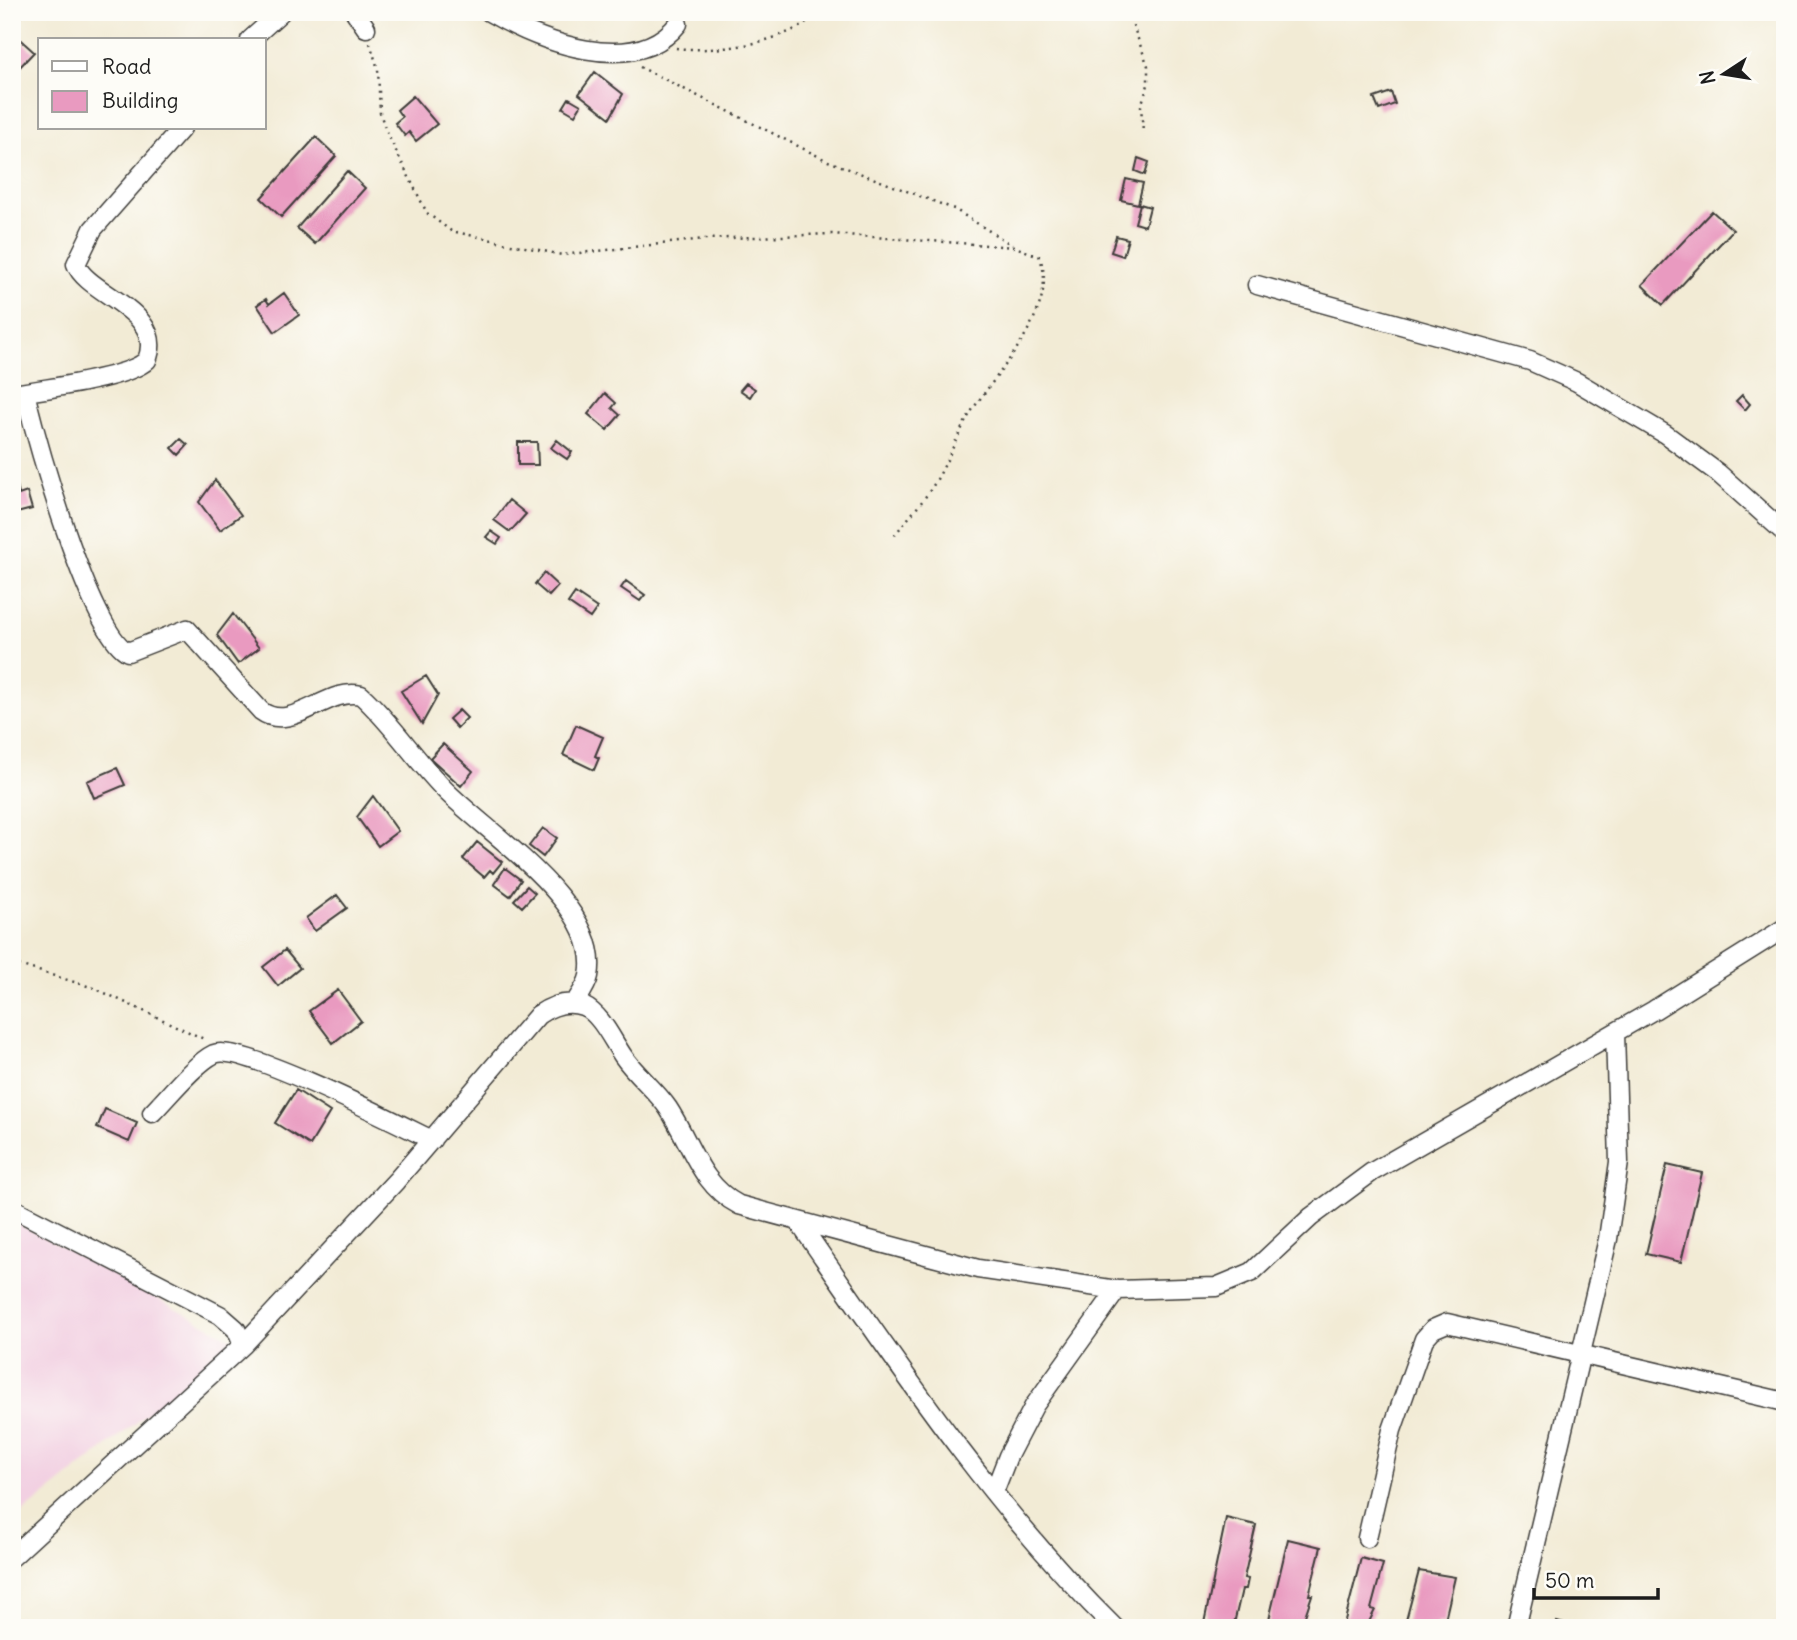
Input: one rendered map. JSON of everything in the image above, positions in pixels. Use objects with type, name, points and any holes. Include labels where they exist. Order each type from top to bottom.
[{"type":"street","points":[[252,38],[281,12]]},
{"type":"street","points":[[355,12],[366,28]]},
{"type":"street","points":[[489,12],[524,31],[580,49],[624,50],[652,46],[669,35],[678,24]]},
{"type":"street","points":[[179,130],[93,229],[76,264],[81,273],[115,297],[144,325],[150,345],[147,360],[131,370],[19,394],[64,529],[107,629],[117,645],[128,652],[187,629],[261,711],[271,718],[289,715],[342,695],[361,695],[442,787],[548,884],[573,913],[583,936],[590,971],[589,979],[574,1004]]},
{"type":"street","points":[[1257,285],[1530,361],[1565,377],[1665,434],[1717,473],[1785,533]]},
{"type":"street","points":[[12,1557],[243,1345],[432,1140],[538,1015],[557,1005],[583,1006],[598,1019],[627,1061],[668,1108],[714,1189],[739,1205],[800,1224],[978,1269],[1117,1290],[1216,1287],[1252,1272],[1311,1217],[1372,1172],[1615,1033],[1785,928]]},
{"type":"street","points":[[1516,1628],[1608,1239],[1619,1162],[1615,1033]]},
{"type":"street","points":[[152,1113],[208,1058],[219,1053],[262,1063],[432,1140]]},
{"type":"street","points":[[12,1208],[220,1315],[236,1329],[243,1345]]},
{"type":"street","points":[[800,1224],[931,1415],[1080,1594],[1115,1628]]},
{"type":"street","points":[[994,1492],[1008,1456],[1034,1406],[1117,1290]]},
{"type":"street","points":[[1367,1538],[1392,1430],[1424,1339],[1433,1329],[1447,1323],[1785,1402]]},
{"type":"path","points":[[652,46],[707,49],[776,38],[791,34],[821,12]]},
{"type":"path","points":[[1128,12],[1148,66],[1148,85],[1141,106],[1143,132]]},
{"type":"path","points":[[366,28],[377,69],[380,113],[386,131],[427,213],[451,231],[562,255],[705,239],[831,234],[1015,247],[1030,251],[1041,260],[1043,281],[1037,311],[1006,366],[973,408],[936,481],[893,537]]},
{"type":"path","points":[[635,65],[828,161],[954,209],[1015,247]]},
{"type":"path","points":[[12,963],[106,993],[204,1040],[219,1053]]},
{"type":"shaded area","points":[[12,1220],[238,1342],[12,1521]]},
{"type":"building","points":[[12,12],[25,12],[12,26]]},
{"type":"building","points":[[12,32],[34,52],[16,71],[12,67]]},
{"type":"building","points":[[595,72],[623,94],[610,118],[579,94]]},
{"type":"building","points":[[1391,92],[1395,104],[1379,110],[1374,98]]},
{"type":"building","points":[[413,96],[437,124],[416,141],[409,132],[405,136],[395,123],[402,117],[397,110]]},
{"type":"building","points":[[569,98],[581,105],[575,115],[563,108]]},
{"type":"building","points":[[316,137],[336,156],[281,217],[261,198]]},
{"type":"building","points":[[1138,158],[1149,162],[1145,175],[1135,171]]},
{"type":"building","points":[[347,171],[365,188],[315,244],[297,228]]},
{"type":"building","points":[[1126,179],[1143,183],[1138,204],[1121,200]]},
{"type":"building","points":[[1140,204],[1150,207],[1145,226],[1135,223]]},
{"type":"building","points":[[1712,211],[1733,230],[1663,305],[1642,285]]},
{"type":"building","points":[[1116,236],[1128,239],[1123,256],[1111,252]]},
{"type":"building","points":[[284,293],[299,315],[275,332],[257,305],[266,299],[269,304]]},
{"type":"building","points":[[746,383],[755,389],[750,397],[740,390]]},
{"type":"building","points":[[605,393],[616,403],[612,408],[620,415],[607,430],[588,414]]},
{"type":"building","points":[[1742,395],[1750,404],[1745,410],[1736,401]]},
{"type":"building","points":[[17,414],[20,425],[12,427],[12,416]]},
{"type":"building","points":[[181,439],[188,445],[179,455],[172,448]]},
{"type":"building","points":[[557,440],[572,452],[567,459],[551,448]]},
{"type":"building","points":[[518,442],[537,442],[538,465],[518,465]]},
{"type":"building","points":[[215,480],[241,515],[220,530],[199,502]]},
{"type":"building","points":[[17,485],[19,495],[27,492],[32,509],[13,514],[18,530],[12,531],[12,486]]},
{"type":"building","points":[[509,500],[526,514],[510,532],[494,520]]},
{"type":"building","points":[[491,531],[501,538],[497,544],[486,537]]},
{"type":"building","points":[[544,573],[558,586],[549,596],[535,584]]},
{"type":"building","points":[[626,581],[645,595],[640,601],[621,588]]},
{"type":"building","points":[[575,593],[597,608],[590,618],[568,603]]},
{"type":"building","points":[[233,614],[259,648],[238,664],[217,635]]},
{"type":"building","points":[[426,676],[438,695],[422,724],[401,691]]},
{"type":"building","points":[[459,710],[467,718],[457,728],[449,719]]},
{"type":"building","points":[[576,725],[603,737],[595,756],[599,758],[594,770],[563,755]]},
{"type":"building","points":[[443,744],[473,771],[461,786],[430,758]]},
{"type":"building","points":[[117,768],[125,785],[94,798],[87,781]]},
{"type":"building","points":[[373,796],[398,831],[378,846],[357,817]]},
{"type":"building","points":[[543,828],[557,838],[543,857],[529,846]]},
{"type":"building","points":[[477,842],[502,862],[493,873],[490,870],[484,877],[463,859]]},
{"type":"building","points":[[505,868],[521,880],[510,896],[494,884]]},
{"type":"building","points":[[527,886],[535,893],[522,907],[514,900]]},
{"type":"building","points":[[337,895],[347,908],[315,931],[306,918]]},
{"type":"building","points":[[285,950],[300,968],[278,986],[263,967]]},
{"type":"building","points":[[338,990],[361,1021],[333,1043],[309,1011]]},
{"type":"building","points":[[296,1090],[330,1112],[310,1145],[275,1123]]},
{"type":"building","points":[[105,1109],[137,1123],[129,1142],[97,1128]]},
{"type":"building","points":[[1667,1165],[1702,1173],[1681,1262],[1646,1254]]},
{"type":"building","points":[[1226,1518],[1256,1525],[1244,1578],[1248,1579],[1246,1589],[1242,1589],[1233,1628],[1203,1628]]},
{"type":"building","points":[[1288,1539],[1321,1547],[1309,1595],[1312,1595],[1301,1628],[1267,1628]]},
{"type":"building","points":[[1361,1558],[1383,1564],[1371,1609],[1375,1610],[1366,1628],[1343,1628]]},
{"type":"building","points":[[1419,1571],[1455,1577],[1444,1624],[1436,1622],[1438,1628],[1404,1628]]},
{"type":"building","points":[[1557,1622],[1574,1627],[1574,1628],[1556,1628]]}]
